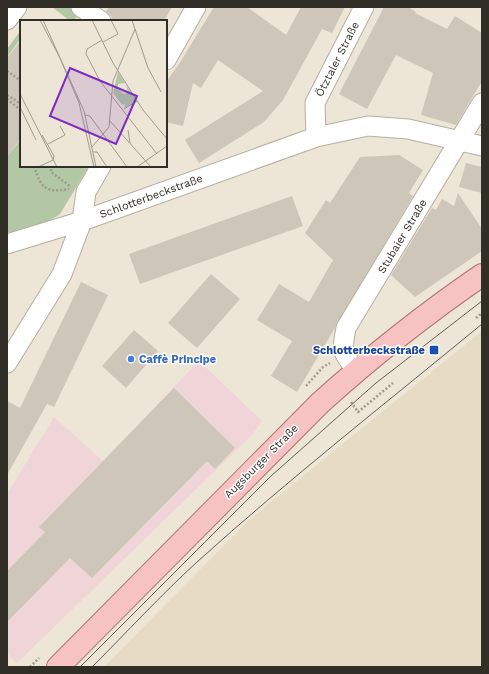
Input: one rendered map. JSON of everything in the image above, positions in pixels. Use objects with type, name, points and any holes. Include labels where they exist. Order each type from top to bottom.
[{"type":"main road","name":"Augsburger Straße","points":[[58,667],[278,444],[356,370],[417,321],[482,275]]},
{"type":"street","points":[[7,20],[17,7]]},
{"type":"street","points":[[81,7],[100,20]]},
{"type":"street","points":[[167,58],[196,7]]},
{"type":"street","name":"Ötztaler Straße","points":[[316,137],[315,103],[364,7]]},
{"type":"street","name":"Stubaier Straße","points":[[356,370],[344,355],[342,347],[346,328],[482,103]]},
{"type":"street","name":"Schlotterbeckstraße","points":[[7,244],[82,221],[316,137],[368,126],[408,129],[482,146]]},
{"type":"street","points":[[7,363],[62,274],[82,221],[86,192],[100,167]]},
{"type":"path","points":[[7,71],[20,80]]},
{"type":"path","points":[[7,95],[20,103]]},
{"type":"path","points":[[7,99],[20,109]]},
{"type":"path","points":[[34,167],[38,179],[44,187],[51,191],[74,188],[51,172],[51,170]]},
{"type":"path","points":[[476,318],[482,313]]},
{"type":"shaded area","points":[[482,331],[482,667],[104,667],[250,519]]},
{"type":"shaded area","points":[[199,361],[262,421],[252,435],[17,663],[7,653],[7,494],[54,417],[103,461]]},
{"type":"green space","points":[[52,7],[78,7],[96,20],[81,20],[77,17],[74,20],[69,20]]},
{"type":"green space","points":[[20,31],[20,39],[7,57],[7,49]]},
{"type":"green space","points":[[20,140],[20,167],[88,167],[60,214],[49,221],[7,237],[7,157]]},
{"type":"building","points":[[109,7],[172,7],[165,20],[112,20],[111,16],[106,11]]},
{"type":"building","points":[[214,7],[247,7],[286,35],[301,7],[345,7],[332,33],[322,29],[283,100],[264,122],[199,163],[185,140],[263,91],[218,60],[201,88],[193,83],[183,126],[167,122],[167,81]]},
{"type":"building","points":[[384,7],[408,7],[416,12],[415,13],[447,29],[455,16],[482,33],[482,81],[456,125],[421,115],[433,73],[396,55],[367,109],[339,94]]},
{"type":"building","points":[[20,41],[20,139],[7,157],[7,58]]},
{"type":"building","points":[[399,155],[423,170],[409,193],[413,196],[297,392],[271,376],[292,341],[257,320],[279,284],[309,302],[333,260],[305,233],[326,200],[330,203],[360,157]]},
{"type":"building","points":[[466,163],[482,167],[482,193],[459,187]]},
{"type":"building","points":[[458,193],[482,229],[482,251],[415,297],[391,275],[432,208],[436,210],[442,199],[454,206]]},
{"type":"building","points":[[292,196],[303,226],[140,284],[129,254]]},
{"type":"building","points":[[211,274],[240,299],[197,348],[168,323]]},
{"type":"building","points":[[81,282],[108,295],[54,407],[47,404],[7,475],[7,401],[20,408]]},
{"type":"building","points":[[134,330],[158,351],[126,388],[102,366]]},
{"type":"building","points":[[174,388],[235,448],[215,469],[207,461],[92,578],[70,558],[7,622],[7,571],[45,532],[39,527]]},
{"type":"tram line","points":[[80,667],[271,476],[376,383],[482,301]]},
{"type":"tram line","points":[[92,667],[170,587],[232,531],[302,471],[482,324]]},
{"type":"place","name":"Schlotterbeckstraße","points":[[434,350]]},
{"type":"place","name":"Caffè Principe","points":[[131,359]]}]
